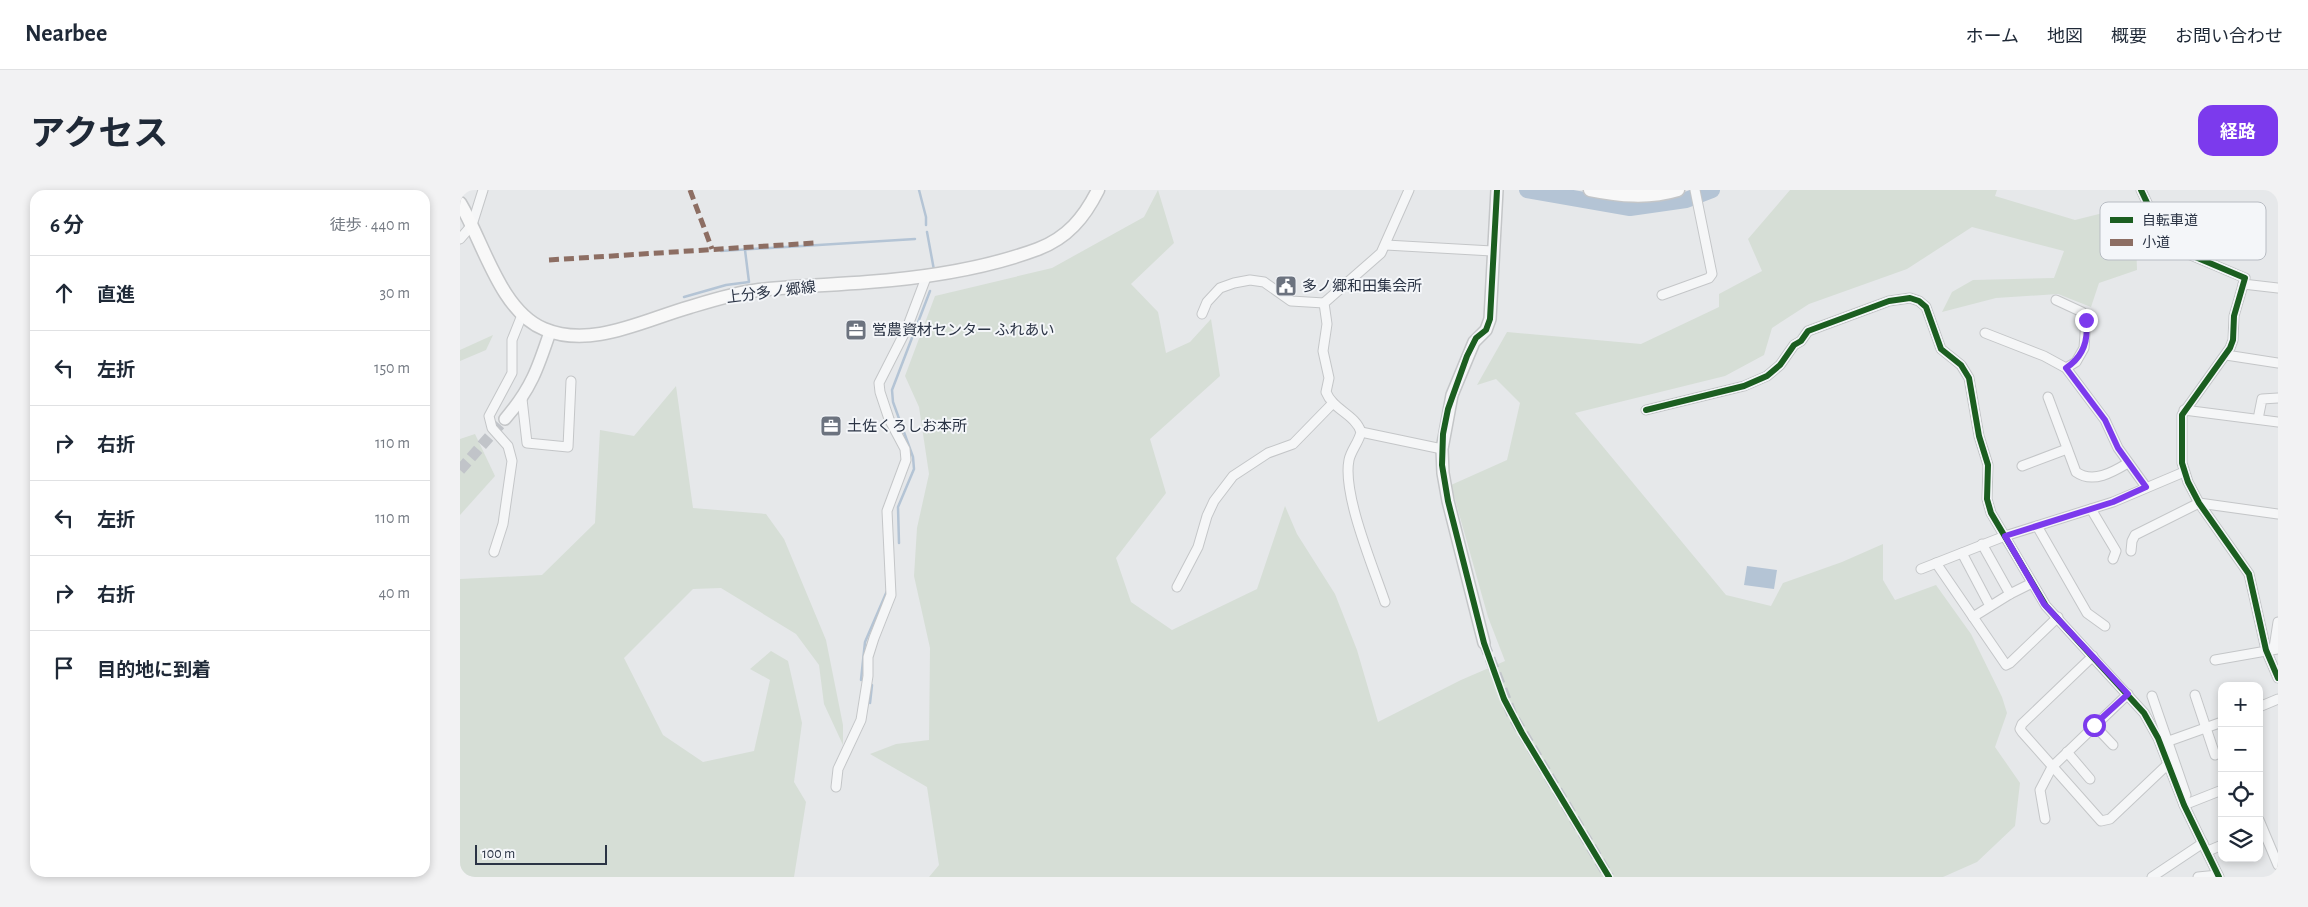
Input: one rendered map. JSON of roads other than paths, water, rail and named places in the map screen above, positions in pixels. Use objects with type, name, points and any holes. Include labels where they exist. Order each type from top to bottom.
[{"type":"main road","name":"上分多ノ郷線","points":[[460,203],[502,287],[522,315],[550,332],[576,336],[602,333],[722,298],[759,290],[868,282],[928,275],[1016,256],[1049,244],[1068,232],[1081,220],[1098,190]]},
{"type":"main road","points":[[1590,190],[1636,196],[1657,195],[1678,190]]},
{"type":"street","points":[[460,239],[472,225],[483,190]]},
{"type":"street","points":[[1202,314],[1207,302],[1220,288],[1250,280],[1264,282],[1291,301],[1324,303],[1381,253],[1410,190]]},
{"type":"street","points":[[1484,643],[1448,501],[1443,473],[1442,450],[1452,395],[1474,342],[1487,329],[1490,319],[1492,251],[1497,190]]},
{"type":"street","points":[[2141,190],[2147,202]]},
{"type":"street","points":[[1662,295],[1709,278],[1712,274],[1695,191]]},
{"type":"street","points":[[1386,245],[1492,251]]},
{"type":"street","points":[[2203,260],[2245,278],[2234,316],[2233,340],[2226,355],[2184,410],[2181,419],[2184,472],[2199,503],[2249,574],[2273,649],[2278,678]]},
{"type":"street","points":[[836,787],[838,769],[860,720],[868,676],[868,657],[892,595],[887,511],[906,460],[905,449],[890,419],[880,392],[879,383],[907,328],[928,275]]},
{"type":"street","points":[[2243,284],[2278,288]]},
{"type":"street","points":[[1646,410],[1744,386],[1767,376],[1780,364],[1794,345],[1801,341],[1808,330],[1820,325],[1890,301],[1910,298],[1919,301],[1930,314],[1941,349],[1961,365],[1969,378],[1979,436],[1988,465],[1988,506],[2044,604],[2128,694],[2152,727],[2219,876],[2198,877]]},
{"type":"street","points":[[2056,300],[2082,312],[2086,320],[2084,348],[2080,357],[2066,368]]},
{"type":"street","points":[[1324,303],[1327,324],[1323,350],[1329,378],[1326,392],[1333,403],[1357,423],[1362,432],[1442,450]]},
{"type":"street","points":[[494,552],[503,524],[512,461],[508,446],[492,428],[489,416],[512,373],[512,340],[522,315]]},
{"type":"street","points":[[505,419],[522,399],[536,374],[550,332]]},
{"type":"street","points":[[1985,333],[2050,358],[2066,368],[2105,420],[2118,448],[2146,487]]},
{"type":"street","points":[[2226,355],[2278,363]]},
{"type":"street","points":[[522,399],[527,444],[568,447],[571,381]]},
{"type":"street","points":[[2048,398],[2076,472],[2084,476],[2102,476],[2128,462]]},
{"type":"street","points":[[2258,419],[2262,398],[2278,398]]},
{"type":"street","points":[[1177,587],[1198,547],[1207,516],[1214,501],[1234,476],[1268,453],[1293,444],[1333,403]]},
{"type":"street","points":[[2184,410],[2278,422]]},
{"type":"street","points":[[1362,432],[1349,461],[1349,483],[1356,514],[1385,602]]},
{"type":"street","points":[[2022,466],[2068,449]]},
{"type":"street","points":[[1921,569],[1982,544],[2091,509],[2184,472]]},
{"type":"street","points":[[2131,551],[2132,541],[2136,535],[2199,503],[2278,514]]},
{"type":"street","points":[[2091,509],[2116,551],[2113,558]]},
{"type":"street","points":[[2037,526],[2087,613],[2105,626]]},
{"type":"street","points":[[1982,544],[2010,594]]},
{"type":"street","points":[[1962,553],[1990,606]]},
{"type":"street","points":[[1936,564],[2006,665],[2058,618]]},
{"type":"street","points":[[1973,617],[2032,583]]},
{"type":"street","points":[[2273,649],[2278,622]]},
{"type":"street","points":[[2214,660],[2273,649]]},
{"type":"street","points":[[2094,656],[2022,724],[2020,729],[2022,732],[2102,820],[2106,821],[2168,764]]},
{"type":"street","points":[[2045,819],[2040,790],[2052,767],[2128,694]]},
{"type":"street","points":[[2195,695],[2215,755]]},
{"type":"street","points":[[2152,696],[2169,741],[2186,804]]},
{"type":"street","points":[[2263,706],[2278,700]]},
{"type":"street","points":[[2169,741],[2218,724]]},
{"type":"street","points":[[2094,725],[2113,745]]},
{"type":"street","points":[[2067,752],[2090,779]]},
{"type":"street","points":[[2186,804],[2218,792]]},
{"type":"street","points":[[2263,829],[2278,865]]},
{"type":"street","points":[[2152,877],[2206,847],[2218,846]]},
{"type":"water","points":[[1747,566],[1777,570],[1774,589],[1744,585]]},
{"type":"waterway","points":[[919,190],[926,217],[926,225]]},
{"type":"waterway","points":[[1527,190],[1630,208],[1686,200],[1712,190]]},
{"type":"waterway","points":[[927,232],[934,270]]},
{"type":"waterway","points":[[721,251],[915,239]]},
{"type":"waterway","points":[[684,297],[726,285],[749,282],[745,250]]},
{"type":"waterway","points":[[899,543],[898,507],[914,469],[913,457],[893,402],[892,390],[930,291]]},
{"type":"waterway","points":[[861,680],[865,642],[887,591]]},
{"type":"waterway","points":[[870,703],[872,685]]},
{"type":"tunnel","points":[[460,470],[505,419]]},
{"type":"tunnel","points":[[1484,643],[1512,715],[1609,877]]},
{"type":"place","name":"多ノ郷和田集会所","points":[[1286,286]]},
{"type":"place","name":"営農資材センター ふれあい","points":[[856,330]]},
{"type":"place","name":"土佐くろしお本所","points":[[831,426]]}]
